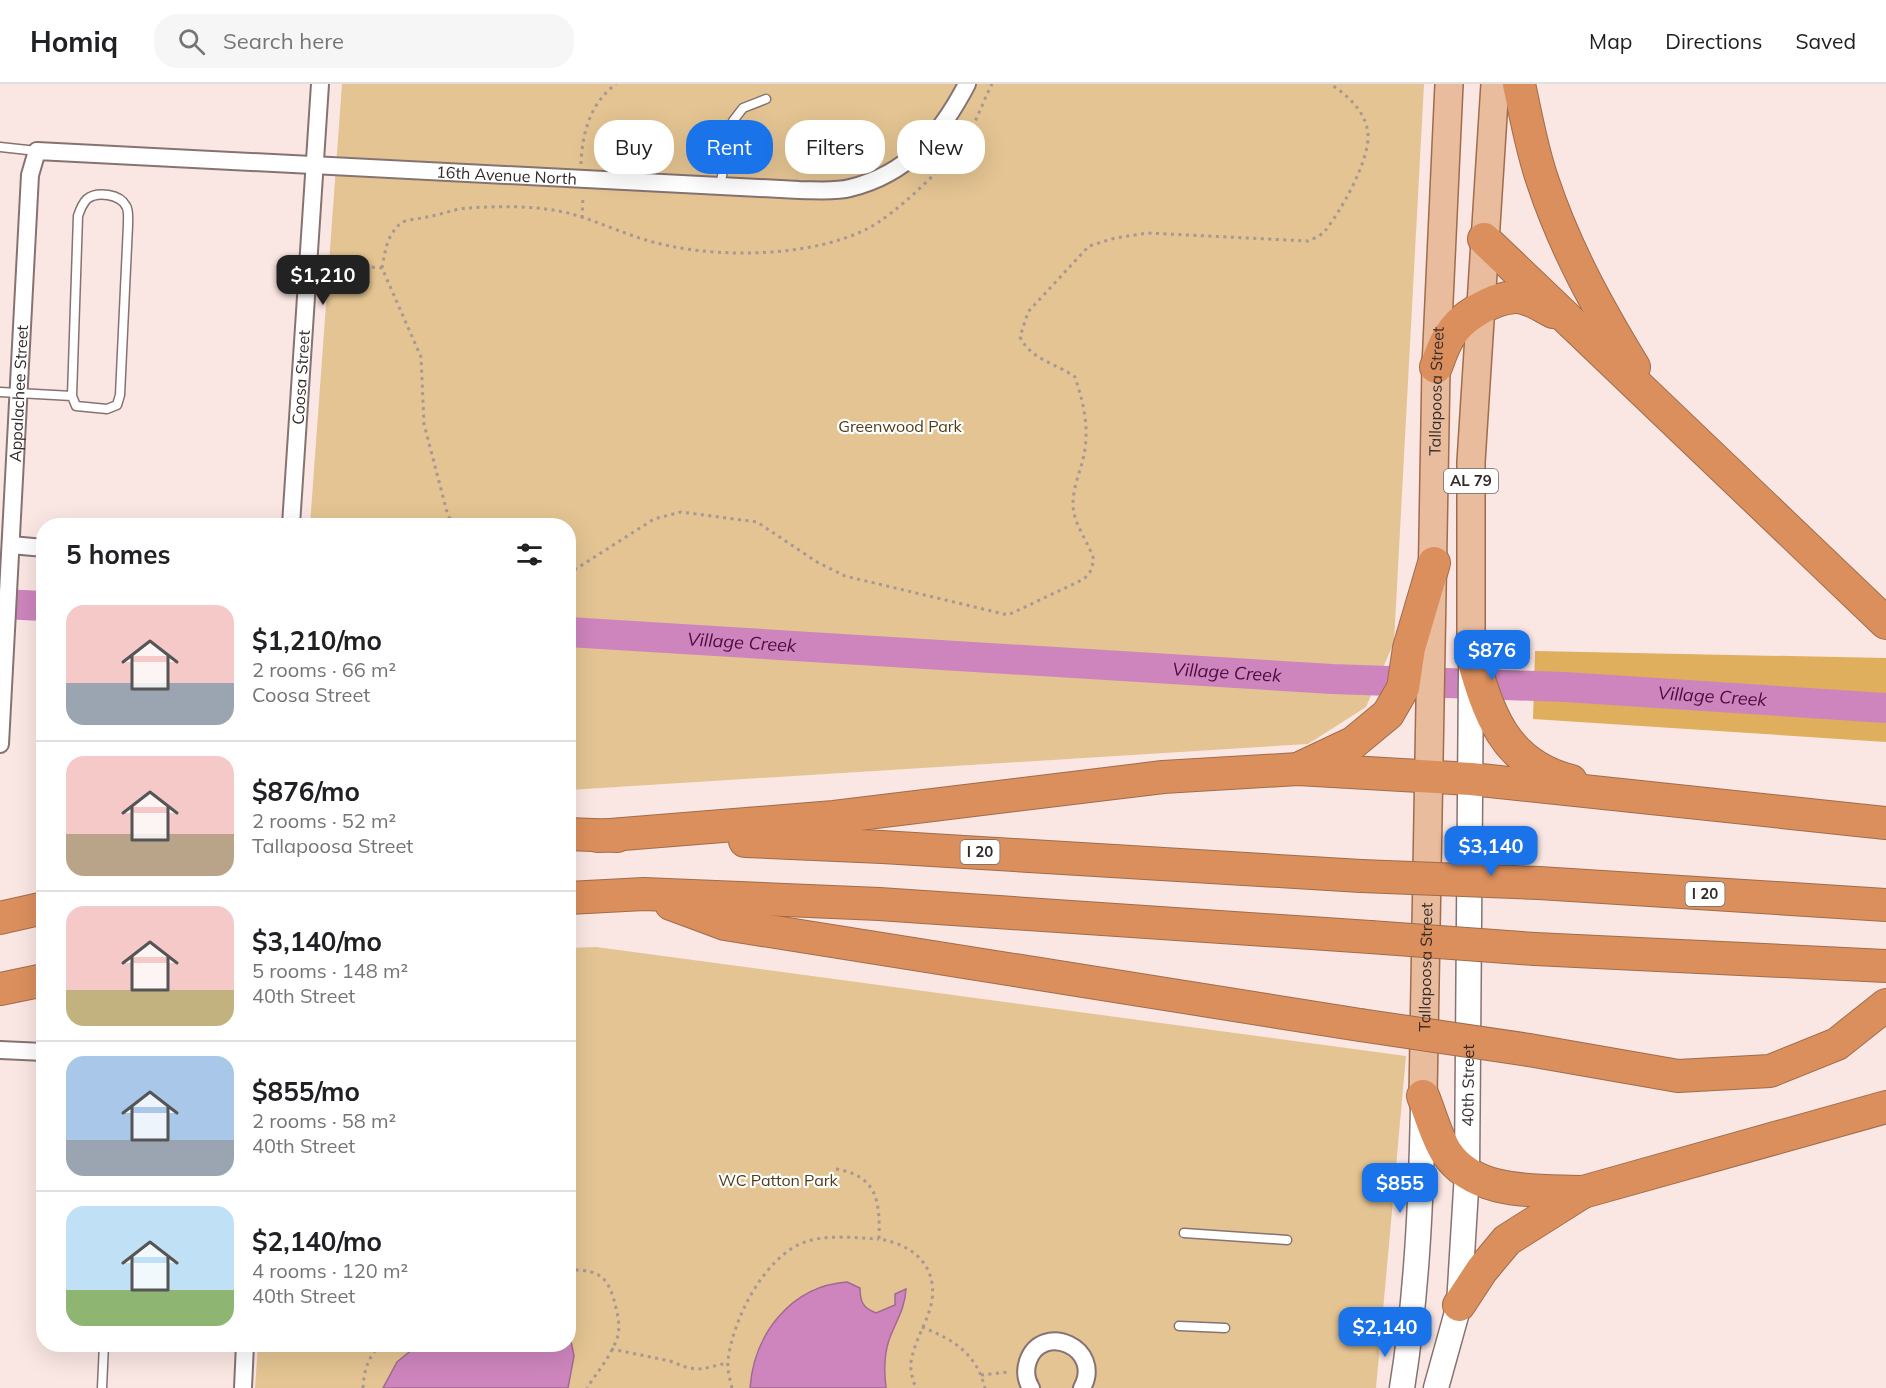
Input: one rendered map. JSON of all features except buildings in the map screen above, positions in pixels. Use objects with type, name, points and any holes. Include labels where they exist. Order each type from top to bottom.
[{"type":"highway","points":[[1520,84],[1542,181],[1568,246],[1596,305],[1660,408]]},
{"type":"highway","points":[[1484,238],[1886,623]]},
{"type":"highway","points":[[1436,367],[1449,336],[1466,318],[1496,301],[1516,297],[1535,302],[1572,323]]},
{"type":"highway","points":[[1298,769],[1353,744],[1388,714],[1420,650],[1434,563]]},
{"type":"highway","points":[[1471,652],[1479,708],[1534,766],[1557,778],[1648,798]]},
{"type":"highway","points":[[583,835],[834,817],[1163,777],[1298,769],[1471,779],[1885,823]]},
{"type":"highway","name":"I 20","points":[[583,835],[882,846],[1361,876],[1539,883],[1878,905]]},
{"type":"highway","points":[[576,898],[644,894],[879,904],[1535,949],[1886,966]]},
{"type":"highway","points":[[644,894],[725,924],[1529,1050],[1678,1076],[1770,1071],[1837,1044],[1886,1005]]},
{"type":"highway","points":[[0,918],[36,910]]},
{"type":"highway","points":[[0,989],[36,982]]},
{"type":"highway","points":[[1423,1096],[1446,1152],[1467,1173],[1483,1182],[1509,1189],[1583,1192]]},
{"type":"highway","points":[[1459,1305],[1482,1270],[1507,1240],[1583,1192],[1886,1107]]},
{"type":"main road","name":"Tallapoosa Street","points":[[1434,563],[1436,367],[1449,84]]},
{"type":"main road","name":"AL 79","points":[[1471,652],[1471,462],[1495,84]]},
{"type":"main road","name":"Tallapoosa Street","points":[[1420,650],[1429,711],[1423,1096]]},
{"type":"street","name":"Coosa Street","points":[[291,518],[320,84]]},
{"type":"street","name":"16th Avenue North","points":[[37,151],[800,190],[850,188],[897,169],[929,144],[954,108],[967,84]]},
{"type":"street","name":"Appalachee Street","points":[[0,744],[8,545],[19,393],[30,175],[37,151]]},
{"type":"street","points":[[8,545],[36,547]]},
{"type":"street","points":[[1471,779],[1479,708]]},
{"type":"street","name":"40th Street","points":[[1436,1388],[1459,1305],[1467,1173],[1471,779]]},
{"type":"street","points":[[0,1050],[36,1052]]},
{"type":"street","points":[[1402,1388],[1411,1335],[1421,1216],[1423,1096]]},
{"type":"street","points":[[1031,1388],[1026,1376],[1029,1359],[1040,1346],[1057,1341],[1074,1347],[1085,1360],[1087,1378],[1082,1388]]},
{"type":"street","points":[[243,1388],[245,1352]]},
{"type":"lane","points":[[720,186],[733,121],[743,108],[766,99]]},
{"type":"lane","points":[[0,147],[37,151]]},
{"type":"lane","points":[[97,194],[111,196],[120,200],[127,207],[128,225],[120,395],[117,405],[107,409],[76,406],[72,396],[78,216],[88,198],[97,194]]},
{"type":"lane","points":[[0,392],[72,396]]},
{"type":"lane","points":[[1184,1233],[1287,1240]]},
{"type":"lane","points":[[1179,1326],[1225,1328]]},
{"type":"lane","points":[[102,1388],[104,1352]]},
{"type":"path","points":[[582,218],[581,147],[588,119],[608,90],[616,84]]},
{"type":"path","points":[[450,518],[424,424],[421,357],[382,268],[388,240],[402,222],[466,208],[534,208],[582,218],[671,247],[708,252],[762,253],[819,244],[868,229],[887,215],[946,161],[967,136],[992,84]]},
{"type":"path","points":[[576,569],[654,519],[681,512],[758,522],[817,562],[845,576],[937,596],[995,613],[1008,615],[1084,579],[1090,572],[1094,560],[1074,514],[1073,496],[1084,457],[1087,430],[1083,399],[1076,377],[1063,368],[1034,355],[1024,345],[1020,337],[1028,312],[1089,246],[1115,238],[1148,233],[1308,241],[1322,234],[1344,203],[1364,155],[1368,135],[1363,116],[1352,101],[1346,94],[1330,84]]},
{"type":"path","points":[[327,264],[382,268]]},
{"type":"path","points":[[836,1169],[851,1171],[875,1193],[880,1209],[879,1239]]},
{"type":"path","points":[[732,1388],[728,1363],[735,1328],[752,1293],[771,1266],[788,1249],[807,1241],[829,1237],[898,1242],[913,1250],[925,1263],[932,1282],[932,1302],[911,1358],[911,1374],[916,1388]]},
{"type":"path","points":[[576,1270],[589,1269],[603,1276],[612,1290],[619,1322],[618,1335],[612,1349],[587,1388]]},
{"type":"path","points":[[922,1327],[952,1339],[966,1350],[981,1375],[985,1388]]},
{"type":"path","points":[[612,1349],[670,1361],[688,1368],[702,1369],[728,1363]]},
{"type":"path","points":[[363,1388],[364,1369],[373,1352]]},
{"type":"path","points":[[981,1375],[1011,1372]]},
{"type":"green space","name":"Greenwood Park","points":[[342,84],[1424,84],[1394,642],[1366,707],[1308,744],[576,790],[576,518],[311,518]]},
{"type":"green space","name":"WC Patton Park","points":[[596,947],[1406,1056],[1376,1388],[255,1388],[257,1352],[576,1352],[576,948]]},
{"type":"shaded area","points":[[1535,651],[1886,658],[1886,742],[1533,719]]},
{"type":"shaded area","points":[[847,1282],[860,1288],[863,1304],[876,1313],[895,1305],[895,1294],[906,1289],[902,1309],[886,1352],[886,1388],[750,1388],[759,1349],[779,1316],[809,1293],[827,1285]]},
{"type":"shaded area","points":[[409,1352],[573,1352],[574,1356],[568,1388],[383,1388],[397,1362]]},
{"type":"waterway","name":"Village Creek","points":[[0,604],[36,606]]},
{"type":"waterway","name":"Village Creek","points":[[576,632],[1332,679],[1565,687],[1886,708]]}]
